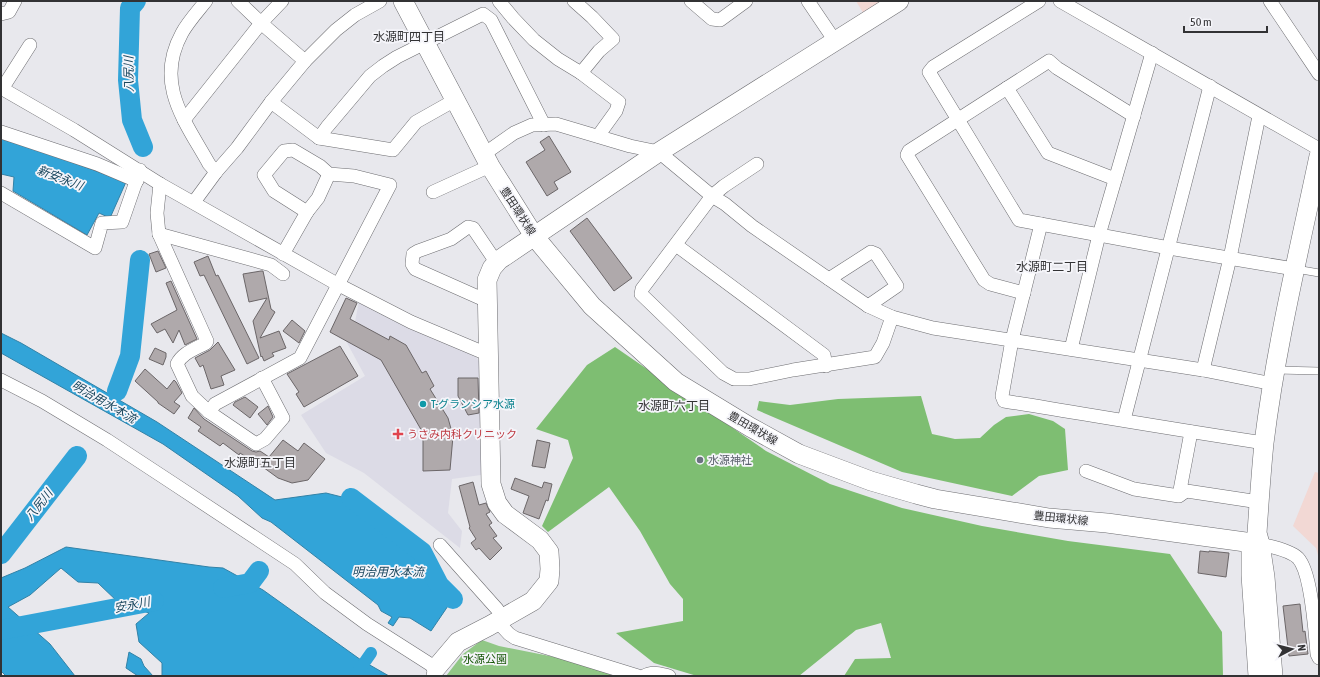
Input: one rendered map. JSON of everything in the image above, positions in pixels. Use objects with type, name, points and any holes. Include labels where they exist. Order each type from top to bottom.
[{"type":"street","points":[[1,14],[9,12],[15,1]]},
{"type":"street","points":[[206,1],[182,32],[174,50],[170,69],[175,103],[209,164],[216,172]]},
{"type":"street","points":[[238,1],[305,61]]},
{"type":"street","points":[[184,120],[261,23],[282,1]]},
{"type":"street","points":[[194,202],[271,102],[305,61],[336,30],[355,16],[380,1]]},
{"type":"street","name":"豊田環状線","points":[[403,1],[487,160],[534,236],[592,306],[676,382],[750,427],[799,454],[871,481],[935,499],[1049,518],[1256,540]]},
{"type":"street","points":[[499,1],[534,40],[558,60],[581,73],[619,102],[616,111],[598,136]]},
{"type":"street","points":[[574,1],[613,39],[599,51],[581,73]]},
{"type":"street","points":[[691,1],[712,19],[720,20],[746,1]]},
{"type":"street","points":[[808,1],[835,41]]},
{"type":"street","points":[[1,380],[42,401],[107,440],[295,564],[324,593],[434,672],[458,642],[533,601],[549,581],[549,552],[540,540],[505,514],[497,503],[490,484],[487,280],[496,262],[659,152],[899,1]]},
{"type":"street","points":[[1039,1],[929,72],[1019,220],[1168,248],[1294,269]]},
{"type":"street","points":[[1060,1],[1319,149]]},
{"type":"street","points":[[1270,1],[1319,74]]},
{"type":"street","points":[[319,138],[370,76],[397,57],[483,14],[491,20],[544,125]]},
{"type":"street","points":[[30,45],[2,88],[139,176]]},
{"type":"street","points":[[1071,349],[1099,235],[1152,53]]},
{"type":"street","points":[[1024,293],[990,284],[984,280],[907,154],[909,151],[958,118],[1049,61],[1057,68],[1134,116]]},
{"type":"street","points":[[1124,420],[1210,86]]},
{"type":"street","points":[[1007,88],[1048,153],[1115,179]]},
{"type":"street","points":[[271,102],[319,138],[392,150],[416,122],[455,100]]},
{"type":"street","points":[[1203,370],[1230,258],[1259,116]]},
{"type":"street","points":[[433,192],[487,160],[514,133],[532,125],[556,124],[630,146],[659,152],[712,196],[725,204],[752,226],[868,306],[892,317],[933,328],[1139,361],[1203,370],[1274,377]]},
{"type":"street","points":[[1,132],[160,184],[283,254],[411,322],[487,354]]},
{"type":"street","points":[[209,412],[215,404],[300,358],[390,185],[354,176],[329,174],[320,166],[292,150],[284,151],[264,175],[274,191],[306,212]]},
{"type":"street","points":[[1258,676],[1251,575],[1256,540],[1264,442],[1274,377],[1294,269],[1310,211],[1319,156]]},
{"type":"street","points":[[758,164],[724,186],[712,196],[642,289],[641,294],[723,373],[734,379],[749,379],[793,370],[876,357],[883,343],[892,317]]},
{"type":"street","points":[[283,254],[306,212],[318,198],[329,174]]},
{"type":"street","points":[[1,193],[95,248],[102,223],[122,222],[139,176]]},
{"type":"street","points":[[160,184],[157,213],[159,234],[207,341],[180,358],[177,364],[192,396],[209,412],[256,444],[265,439],[283,418],[262,378]]},
{"type":"street","points":[[1041,224],[1012,340],[1002,396],[1004,401],[1191,432],[1264,442]]},
{"type":"street","points":[[487,301],[415,268],[412,264],[413,254],[456,236],[468,227],[473,228],[496,262]]},
{"type":"street","points":[[159,234],[271,265],[282,274]]},
{"type":"street","points":[[676,245],[824,355],[826,366]]},
{"type":"street","points":[[829,279],[871,252],[876,254],[897,286],[868,306]]},
{"type":"street","points":[[1191,432],[1180,490],[1259,502]]},
{"type":"street","points":[[1086,471],[1134,489],[1179,496],[1186,491]]},
{"type":"street","points":[[1256,540],[1298,557],[1306,573],[1312,608],[1317,654],[1319,658]]},
{"type":"street","points":[[1256,540],[1265,577],[1273,676]]},
{"type":"street","points":[[440,545],[497,609],[500,620],[509,634],[515,638],[638,676]]},
{"type":"street","points":[[644,676],[655,673],[669,676]]},
{"type":"lane","points":[[1294,269],[1319,273]]},
{"type":"lane","points":[[1274,377],[1319,371]]},
{"type":"shaded area","points":[[856,1],[888,1],[865,16]]},
{"type":"shaded area","name":"うさみ内科クリニック","points":[[359,301],[476,357],[480,363],[484,378],[481,475],[452,479],[448,513],[462,531],[460,548],[364,473],[326,453],[301,415],[365,376],[346,341],[355,322]]},
{"type":"shaded area","points":[[1315,472],[1319,473],[1319,559],[1316,548],[1293,526]]},
{"type":"green space","points":[[615,347],[766,451],[830,484],[902,508],[982,526],[1068,541],[1170,554],[1222,632],[1223,676],[844,676],[855,659],[891,658],[881,623],[856,630],[799,676],[697,676],[654,663],[616,633],[683,621],[683,599],[670,584],[640,531],[609,487],[548,532],[542,526],[573,458],[568,440],[536,429],[587,365]]},
{"type":"green space","points":[[921,396],[932,434],[955,439],[980,438],[994,425],[1006,417],[1029,414],[1053,421],[1065,429],[1068,470],[1039,476],[1012,496],[902,472],[757,410],[759,401],[790,405],[838,399]]},
{"type":"green space","name":"水源公園","points":[[482,640],[499,646],[650,676],[446,676],[463,654]]},
{"type":"water","name":"新安永川","points":[[1,139],[39,150],[126,182],[110,218],[99,213],[87,235],[13,191],[14,177],[1,174]]},
{"type":"water","name":"明治用水本流","points":[[1,333],[21,343],[157,422],[275,500],[326,493],[342,497],[414,551],[423,560],[438,593],[450,603],[431,631],[410,618],[399,617],[393,626],[388,623],[392,617],[381,611],[378,605],[271,522],[262,518],[238,496],[163,444],[1,353]]},
{"type":"water","points":[[66,547],[223,568],[263,590],[361,660],[389,676],[162,676],[162,663],[139,642],[136,624],[149,613],[119,603],[98,583],[78,582],[61,568],[30,595],[8,607],[50,644],[75,676],[6,676],[1,671],[1,578],[25,568]]},
{"type":"water","points":[[129,652],[141,659],[144,666],[153,676],[138,676],[126,668]]},
{"type":"building","points":[[549,136],[571,172],[554,182],[558,189],[547,196],[526,162],[545,150],[540,142]]},
{"type":"building","points":[[587,218],[632,278],[614,291],[570,231]]},
{"type":"building","points":[[158,251],[166,268],[156,272],[149,254]]},
{"type":"building","points":[[208,256],[216,276],[218,275],[259,358],[247,364],[204,275],[200,276],[194,262]]},
{"type":"building","points":[[263,271],[271,309],[275,312],[260,338],[279,331],[286,348],[272,353],[274,356],[264,361],[262,356],[261,357],[253,321],[267,298],[249,302],[243,274]]},
{"type":"building","points":[[171,281],[197,339],[185,345],[179,330],[173,343],[165,329],[157,333],[151,324],[177,310],[166,283]]},
{"type":"building","name":"T-グランシア水源","points":[[346,298],[357,303],[350,319],[389,340],[390,336],[406,345],[422,373],[426,371],[434,386],[430,389],[448,418],[453,436],[450,470],[423,471],[423,433],[381,360],[330,332]]},
{"type":"building","points":[[292,320],[305,331],[299,343],[283,331]]},
{"type":"building","points":[[218,342],[235,370],[221,376],[224,385],[211,389],[203,365],[200,367],[195,358],[210,350]]},
{"type":"building","points":[[340,346],[358,376],[304,407],[296,394],[299,392],[287,374]]},
{"type":"building","points":[[155,348],[166,353],[163,365],[149,359]]},
{"type":"building","points":[[145,369],[167,389],[174,380],[176,382],[182,393],[174,402],[180,406],[174,414],[158,403],[135,381]]},
{"type":"building","name":"うさみ内科クリニック","points":[[458,378],[478,378],[479,413],[468,415],[458,396]]},
{"type":"building","points":[[245,397],[258,407],[250,418],[233,405],[235,402]]},
{"type":"building","points":[[268,406],[273,417],[267,425],[258,414]]},
{"type":"building","points":[[194,408],[204,419],[252,451],[260,451],[269,457],[283,440],[298,451],[304,443],[325,459],[308,480],[292,483],[278,478],[256,462],[255,463],[240,453],[239,455],[223,443],[220,446],[198,431],[201,427],[188,418]]},
{"type":"building","points":[[537,440],[550,443],[545,468],[532,466]]},
{"type":"building","points":[[515,478],[542,488],[544,482],[552,484],[548,501],[546,500],[539,519],[523,513],[529,496],[511,489]]},
{"type":"building","points":[[473,482],[479,505],[486,503],[490,512],[486,514],[492,523],[489,525],[497,536],[493,538],[502,548],[490,560],[479,548],[476,550],[471,543],[476,539],[469,528],[470,527],[459,486]]},
{"type":"building","points":[[1200,551],[1229,553],[1226,577],[1198,573]]},
{"type":"building","points":[[1300,604],[1303,632],[1305,631],[1308,654],[1289,656],[1283,606]]},
{"type":"waterway","name":"八尻川","points":[[136,1],[130,8],[128,80],[132,120],[143,147]]},
{"type":"waterway","name":"八尻川","points":[[117,391],[130,356],[140,260]]},
{"type":"waterway","name":"八尻川","points":[[1,554],[77,456]]},
{"type":"waterway","name":"安永川","points":[[351,498],[422,552],[439,585],[453,599]]},
{"type":"waterway","name":"安永川","points":[[223,588],[250,583],[259,571]]},
{"type":"waterway","name":"安永川","points":[[1,630],[154,601]]},
{"type":"waterway","points":[[355,676],[371,653]]},
{"type":"place","name":"T-グランシア水源","points":[[423,404]]},
{"type":"place","name":"うさみ内科クリニック","points":[[398,434]]},
{"type":"place","name":"水源神社","points":[[700,460]]},
{"type":"district","name":"水源町四丁目","points":[[409,37]]},
{"type":"district","name":"水源町二丁目","points":[[1052,267]]},
{"type":"district","name":"水源町六丁目","points":[[674,406]]},
{"type":"district","name":"水源町五丁目","points":[[260,463]]}]
